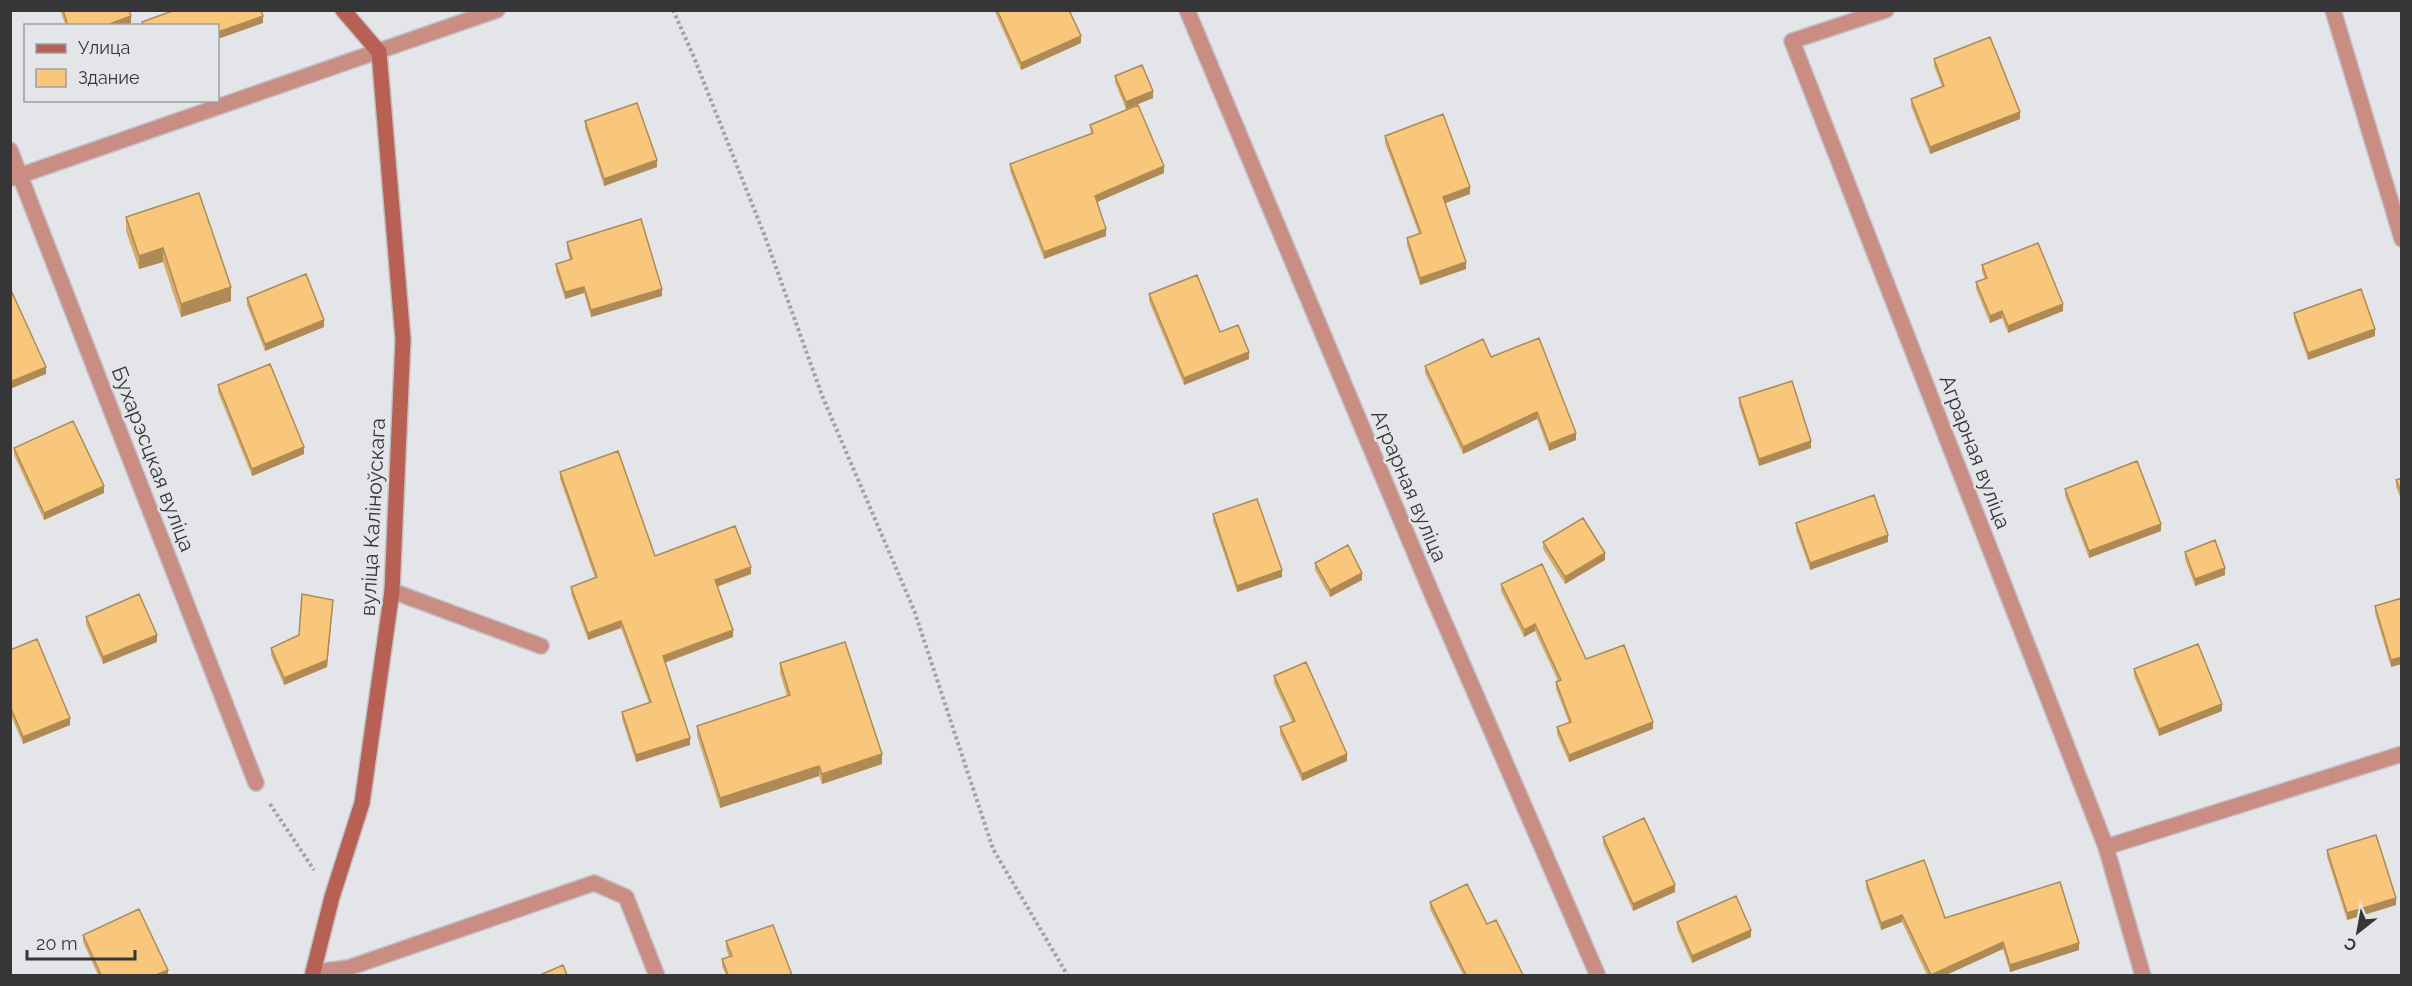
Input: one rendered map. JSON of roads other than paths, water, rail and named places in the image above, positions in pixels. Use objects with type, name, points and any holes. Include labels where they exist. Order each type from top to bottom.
[{"type":"main road","points":[[343,10],[379,52]]},
{"type":"main road","name":"вуліца Каліноўскага","points":[[313,974],[332,897],[363,803],[392,591],[403,340],[379,52]]},
{"type":"street","points":[[15,177],[497,10]]},
{"type":"street","name":"Аграрная вуліца","points":[[1187,10],[1436,605],[1598,975]]},
{"type":"street","name":"Аграрная вуліца","points":[[1887,10],[1792,41],[2106,847],[2143,975]]},
{"type":"street","points":[[2333,10],[2402,239]]},
{"type":"street","name":"Бухарэсцкая вуліца","points":[[10,150],[15,177],[256,783]]},
{"type":"street","points":[[392,591],[541,646]]},
{"type":"street","points":[[2106,847],[2402,754]]},
{"type":"street","points":[[313,974],[348,968],[594,883],[626,897],[657,975]]}]
